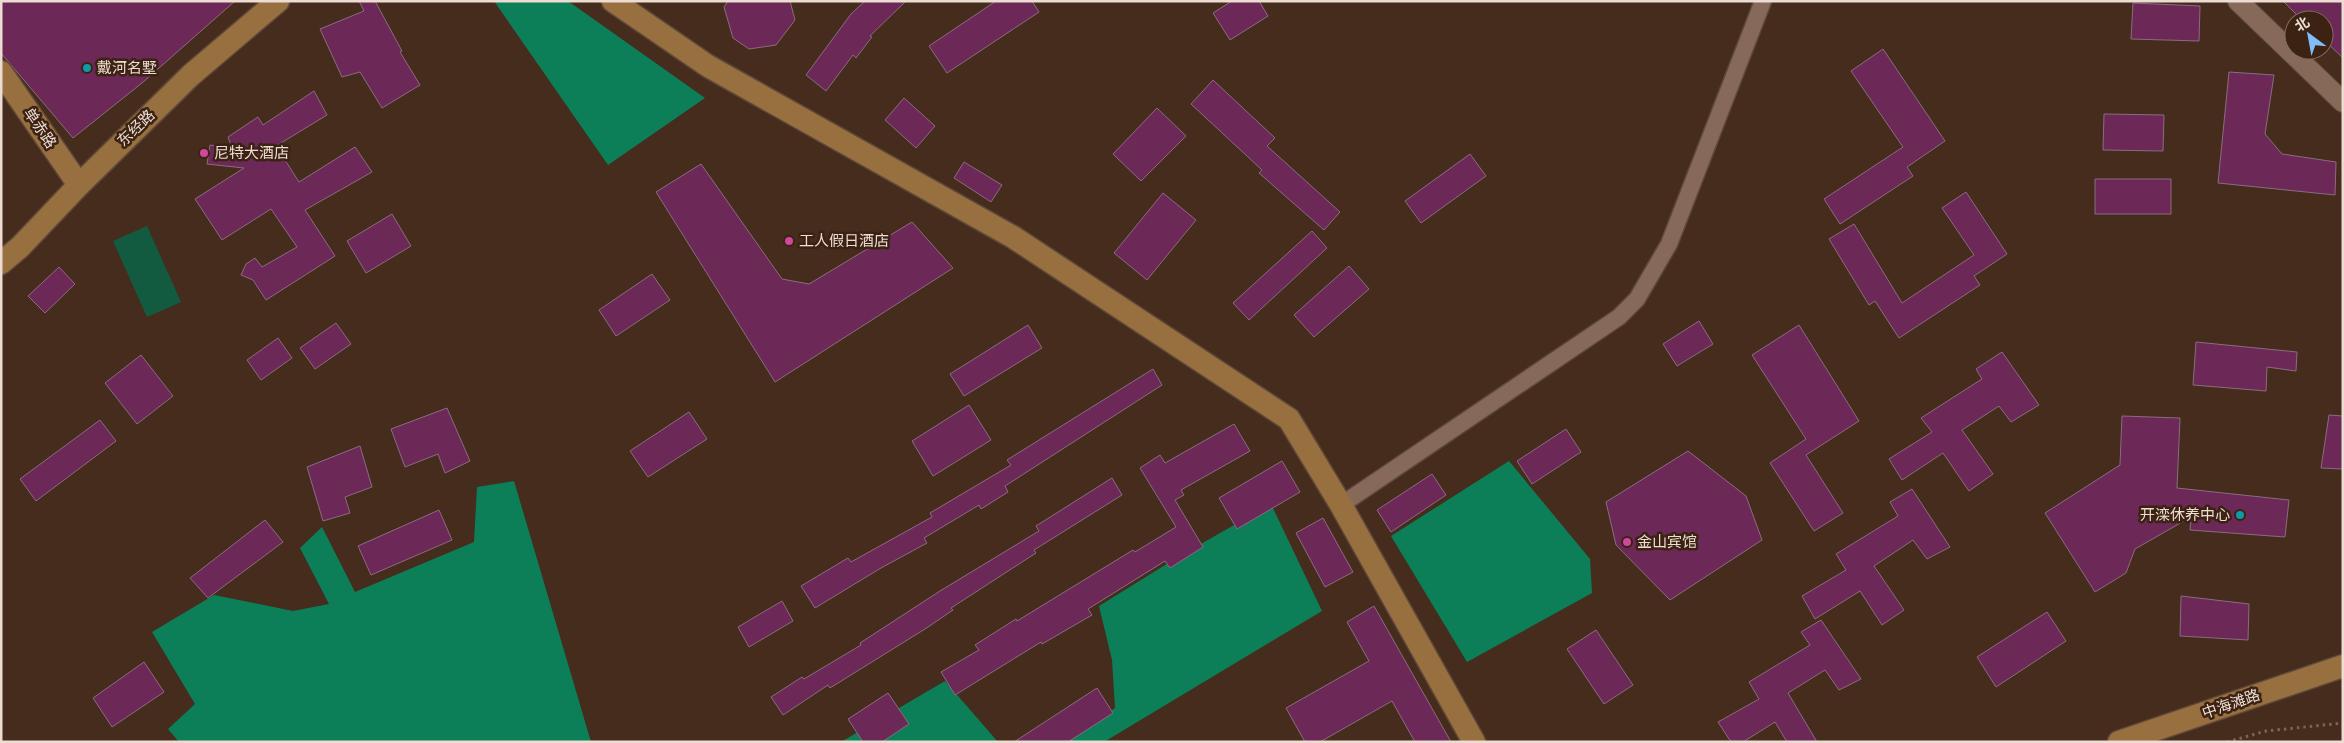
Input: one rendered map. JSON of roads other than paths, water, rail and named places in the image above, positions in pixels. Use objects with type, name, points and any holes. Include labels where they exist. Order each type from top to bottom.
[{"type":"main road","name":"东经路","points":[[1,263],[20,247],[78,185],[191,75],[278,1]]},
{"type":"main road","points":[[614,1],[708,66],[1013,237],[1289,419],[1341,505],[1474,742]]},
{"type":"main road","name":"单赤路","points":[[1,72],[78,185]]},
{"type":"main road","name":"中海滩路","points":[[2119,742],[2343,666]]},
{"type":"street","points":[[1341,505],[1619,317],[1637,299],[1669,244],[1763,1]]},
{"type":"street","points":[[2238,1],[2343,102]]},
{"type":"place","name":"戴河名墅","points":[[87,68]]},
{"type":"place","name":"尼特大酒店","points":[[204,153]]},
{"type":"place","name":"工人假日酒店","points":[[789,241]]},
{"type":"place","name":"开滦休养中心","points":[[2240,515]]},
{"type":"place","name":"金山宾馆","points":[[1627,542]]}]
